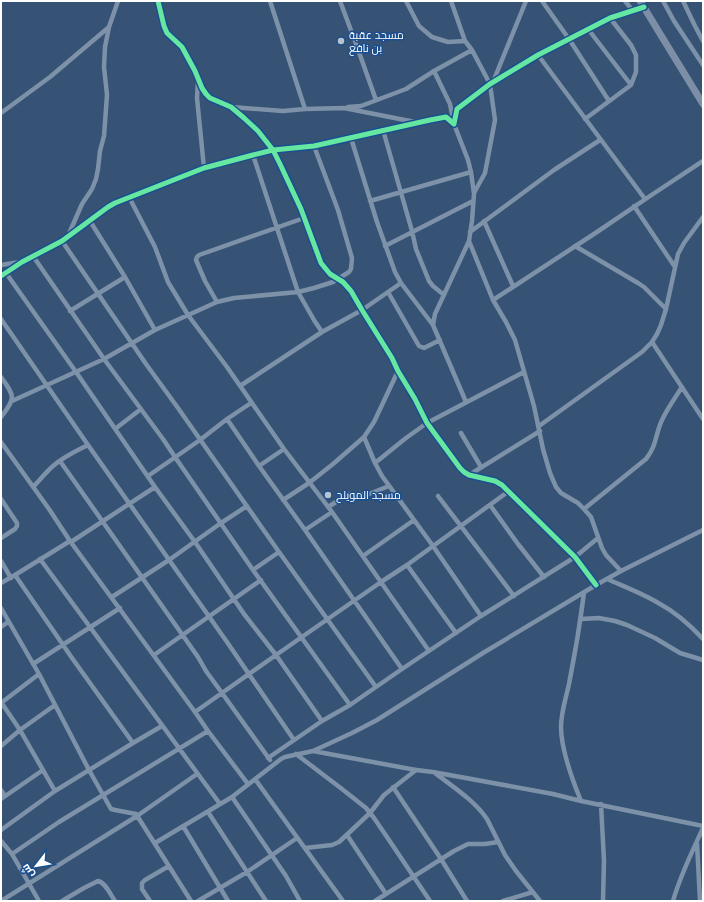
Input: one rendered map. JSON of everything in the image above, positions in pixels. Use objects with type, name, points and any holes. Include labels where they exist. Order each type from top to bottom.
[{"type":"main road","points":[[642,4],[703,104]]},
{"type":"street","points":[[67,238],[82,204],[92,189],[96,179],[108,95],[104,57],[105,47],[109,27],[118,1]]},
{"type":"street","points":[[158,1],[167,33],[182,47],[190,60],[206,94],[210,98],[231,107],[258,131],[273,150],[304,218],[321,263],[330,274],[347,285],[392,358],[427,423],[460,468],[469,475],[495,481],[502,485],[575,557],[596,585]]},
{"type":"street","points":[[270,1],[305,109]]},
{"type":"street","points":[[340,1],[356,41],[376,100]]},
{"type":"street","points":[[406,1],[419,26],[432,37],[448,42],[465,41]]},
{"type":"street","points":[[451,1],[465,41],[492,83],[495,120],[485,173],[474,194]]},
{"type":"street","points":[[492,83],[526,1]]},
{"type":"street","points":[[542,1],[569,39],[609,101]]},
{"type":"street","points":[[626,1],[632,11]]},
{"type":"street","points":[[663,1],[674,21],[703,65]]},
{"type":"street","points":[[683,1],[703,41]]},
{"type":"street","points":[[454,124],[457,109],[492,83],[538,55],[610,18],[632,11],[642,4]]},
{"type":"street","points":[[585,119],[632,85],[636,72],[636,55],[631,45],[610,18]]},
{"type":"street","points":[[1,113],[50,77],[109,27]]},
{"type":"street","points":[[588,29],[632,85]]},
{"type":"street","points":[[231,107],[283,111],[361,106],[406,89],[434,71],[472,50]]},
{"type":"street","points":[[538,55],[645,199]]},
{"type":"street","points":[[433,325],[435,314],[469,241],[474,194],[468,160],[454,124],[450,104],[434,71]]},
{"type":"street","points":[[198,77],[197,98],[204,168]]},
{"type":"street","points":[[344,108],[416,122]]},
{"type":"street","points":[[1,276],[22,262],[67,238],[108,207],[129,197],[204,168],[254,154],[273,150],[314,146],[416,122],[446,117],[454,124]]},
{"type":"street","points":[[383,130],[416,249],[429,280],[433,286],[444,295]]},
{"type":"street","points":[[351,138],[370,201],[395,272],[401,284],[433,325],[466,402]]},
{"type":"street","points":[[470,232],[554,170],[600,140]]},
{"type":"street","points":[[1,417],[12,401],[104,359],[155,330],[217,302],[234,298],[298,292],[327,284],[338,279],[351,269],[352,258],[338,210],[314,146]]},
{"type":"street","points":[[254,154],[298,292],[322,332]]},
{"type":"street","points":[[493,300],[703,161]]},
{"type":"street","points":[[370,201],[471,172]]},
{"type":"street","points":[[129,197],[155,247],[168,282],[188,315],[227,367],[284,449],[332,512],[429,651]]},
{"type":"street","points":[[385,246],[473,201]]},
{"type":"street","points":[[634,206],[675,267]]},
{"type":"street","points":[[469,475],[539,429],[642,352],[652,342],[661,325],[666,310],[678,254],[703,217]]},
{"type":"street","points":[[217,302],[205,281],[196,260],[199,255],[304,218]]},
{"type":"street","points":[[90,221],[125,277],[155,330]]},
{"type":"street","points":[[484,221],[513,286]]},
{"type":"street","points":[[62,241],[200,440],[376,687]]},
{"type":"street","points":[[469,241],[493,300],[515,340],[543,449],[556,487],[561,493],[578,503],[591,517],[602,548],[606,555],[621,571]]},
{"type":"street","points":[[575,246],[644,287],[666,310]]},
{"type":"street","points":[[33,256],[70,311],[163,439],[253,570],[350,705]]},
{"type":"street","points":[[1,265],[22,262]]},
{"type":"street","points":[[6,273],[155,487],[322,721]]},
{"type":"street","points":[[70,311],[125,277]]},
{"type":"street","points":[[240,386],[322,332],[362,310],[401,284]]},
{"type":"street","points":[[388,292],[419,346],[424,348],[440,340]]},
{"type":"street","points":[[1,319],[129,504],[249,673],[294,740]]},
{"type":"street","points":[[652,342],[703,419]]},
{"type":"street","points":[[283,500],[309,483],[364,437],[374,422],[398,371]]},
{"type":"street","points":[[375,463],[427,423],[524,372]]},
{"type":"street","points":[[1,377],[11,392],[12,401]]},
{"type":"street","points":[[584,509],[646,459],[654,447],[662,421],[682,387]]},
{"type":"street","points":[[148,476],[251,403]]},
{"type":"street","points":[[115,429],[141,409]]},
{"type":"street","points":[[227,419],[402,669]]},
{"type":"street","points":[[461,432],[481,467]]},
{"type":"street","points":[[364,437],[382,476],[433,546],[481,616]]},
{"type":"street","points":[[1,442],[34,487],[70,542],[112,597],[248,784]]},
{"type":"street","points":[[34,487],[52,466],[73,452],[88,445]]},
{"type":"street","points":[[259,466],[284,449]]},
{"type":"street","points":[[60,460],[272,764]]},
{"type":"street","points":[[328,507],[349,494],[369,494],[389,486]]},
{"type":"street","points":[[1,583],[70,542],[155,487]]},
{"type":"street","points":[[195,712],[249,673],[407,565],[509,492]]},
{"type":"street","points":[[438,496],[514,596]]},
{"type":"street","points":[[1,499],[17,523],[17,526],[1,538]]},
{"type":"street","points":[[490,505],[544,577]]},
{"type":"street","points":[[112,597],[247,506]]},
{"type":"street","points":[[305,530],[332,512]]},
{"type":"street","points":[[363,556],[414,520]]},
{"type":"street","points":[[155,844],[232,797],[281,758],[313,751],[377,720],[483,653],[596,585],[703,530]]},
{"type":"street","points":[[268,758],[322,721],[350,705],[481,616],[575,557],[598,538]]},
{"type":"street","points":[[253,570],[279,552]]},
{"type":"street","points":[[40,559],[220,804]]},
{"type":"street","points":[[1,561],[133,743]]},
{"type":"street","points":[[407,565],[456,633]]},
{"type":"street","points":[[607,579],[674,612],[689,624],[703,639]]},
{"type":"street","points":[[154,655],[261,580]]},
{"type":"street","points":[[581,801],[563,744],[561,727],[563,707],[569,684],[581,619],[584,593]]},
{"type":"street","points":[[1,608],[39,674],[89,770],[113,810],[135,813],[191,901]]},
{"type":"street","points":[[33,664],[120,608]]},
{"type":"street","points":[[581,619],[599,618],[614,621],[646,633],[680,653],[703,660]]},
{"type":"street","points":[[1,627],[8,622]]},
{"type":"street","points":[[39,674],[1,703],[20,730],[55,791]]},
{"type":"street","points":[[1,746],[20,730],[55,706]]},
{"type":"street","points":[[1,830],[55,791],[162,726]]},
{"type":"street","points":[[12,854],[46,830],[103,794],[208,731]]},
{"type":"street","points":[[313,751],[553,794],[703,827],[672,901]]},
{"type":"street","points":[[296,754],[357,800],[370,813],[430,901]]},
{"type":"street","points":[[1,790],[3,797],[43,770]]},
{"type":"street","points":[[305,848],[332,846],[339,842],[370,813],[381,798],[416,770]]},
{"type":"street","points":[[433,772],[478,808],[487,819],[498,842],[516,871],[540,901]]},
{"type":"street","points":[[1,901],[137,816],[197,774]]},
{"type":"street","points":[[254,779],[343,901]]},
{"type":"street","points":[[393,787],[467,901]]},
{"type":"street","points":[[232,797],[300,901]]},
{"type":"street","points":[[601,804],[604,861],[603,901]]},
{"type":"street","points":[[208,812],[266,901]]},
{"type":"street","points":[[183,826],[228,901]]},
{"type":"street","points":[[347,835],[386,894]]},
{"type":"street","points":[[198,901],[247,872],[298,838]]},
{"type":"street","points":[[1,841],[12,854],[39,901]]},
{"type":"street","points":[[697,841],[700,901]]},
{"type":"street","points":[[375,901],[464,845],[498,842]]},
{"type":"street","points":[[150,901],[142,888],[142,883],[169,866]]},
{"type":"street","points":[[62,901],[95,882],[100,882],[104,884],[115,901]]},
{"type":"street","points":[[503,901],[533,892]]},
{"type":"cycle path","points":[[158,1],[167,33],[182,47],[206,94],[210,98],[231,107],[258,131],[273,150],[301,209],[321,263],[330,274],[343,282],[351,291],[392,358],[427,423],[460,468],[469,475],[495,481],[502,485],[575,557],[596,585]]},
{"type":"cycle path","points":[[1,276],[22,262],[62,241],[115,203],[204,168],[273,150],[314,146],[446,117],[454,124],[457,109],[490,84],[538,55],[610,18],[644,7]]},
{"type":"place","name":"مسجد عقبة بن نافع","points":[[341,41]]},
{"type":"place","name":"مسجد المويلح","points":[[328,495]]}]
